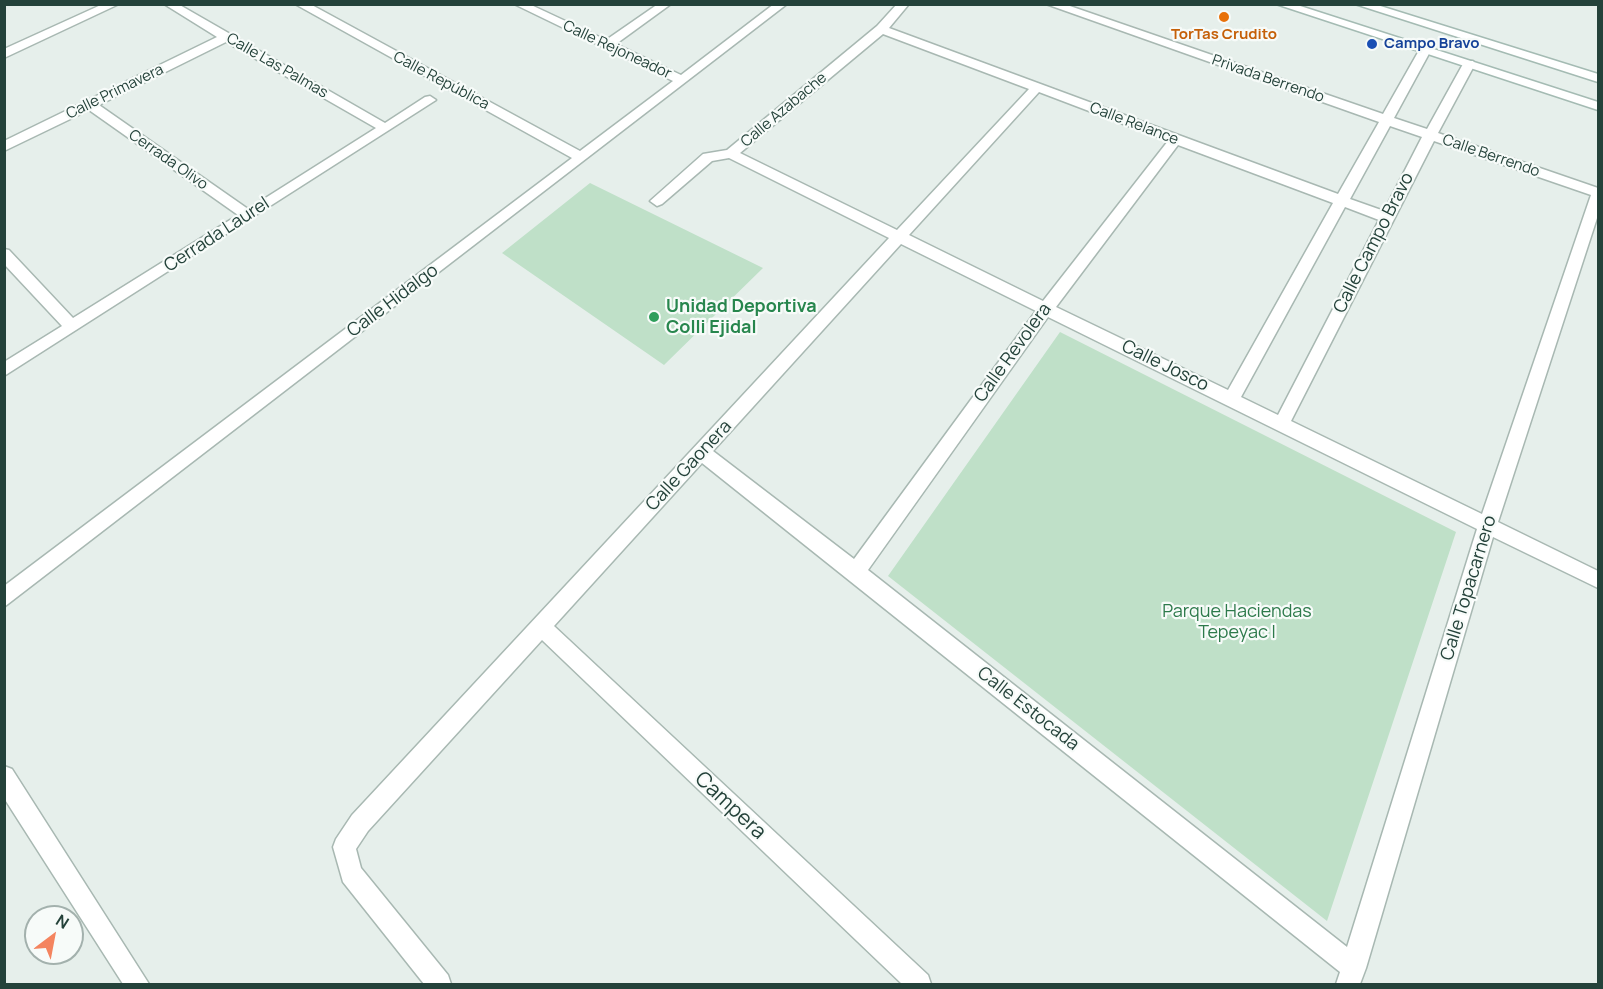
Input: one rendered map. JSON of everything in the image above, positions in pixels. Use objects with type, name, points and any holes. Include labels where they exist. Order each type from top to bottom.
[{"type":"street","points":[[4,54],[114,4]]},
{"type":"street","name":"Calle Las Palmas","points":[[170,4],[385,128]]},
{"type":"street","name":"Calle República","points":[[300,4],[582,157]]},
{"type":"street","name":"Calle Rejoneador","points":[[519,4],[682,80]]},
{"type":"street","points":[[607,45],[666,4]]},
{"type":"street","name":"Calle Hidalgo","points":[[4,598],[782,4]]},
{"type":"street","name":"Calle Azabache","points":[[657,201],[708,157],[731,154],[881,29],[904,4]]},
{"type":"street","name":"Privada Berrendo","points":[[1051,4],[1384,119]]},
{"type":"street","points":[[1281,4],[1599,106]]},
{"type":"street","points":[[1360,4],[1599,78]]},
{"type":"street","name":"Calle Relance","points":[[881,29],[1387,218]]},
{"type":"street","name":"Calle Primavera","points":[[4,147],[226,37]]},
{"type":"street","points":[[1232,398],[1384,119],[1425,50]]},
{"type":"street","name":"Calle Campo Bravo","points":[[1282,423],[1469,64]]},
{"type":"street","name":"Calle Gaonera","points":[[439,984],[351,874],[344,847],[360,823],[1037,87]]},
{"type":"street","name":"Cerrada Laurel","points":[[4,370],[429,100]]},
{"type":"street","name":"Cerrada Olivo","points":[[90,105],[247,215]]},
{"type":"street","name":"Calle Berrendo","points":[[1384,119],[1599,194]]},
{"type":"street","name":"Calle Revolera","points":[[856,572],[1046,308],[1176,139]]},
{"type":"street","name":"Calle Josco","points":[[731,154],[1599,580]]},
{"type":"street","name":"Calle Topacarnero","points":[[1351,976],[1487,527],[1599,194]]},
{"type":"street","points":[[4,254],[72,327]]},
{"type":"street","name":"Calle Estocada","points":[[701,452],[856,572],[1351,976]]},
{"type":"street","name":"Campera","points":[[542,627],[919,984]]},
{"type":"street","points":[[4,777],[129,981]]},
{"type":"green space","name":"Unidad Deportiva Colli Ejidal","points":[[590,183],[763,268],[664,365],[502,253]]},
{"type":"green space","name":"Parque Haciendas Tepeyac I","points":[[1060,332],[1456,532],[1327,921],[888,576]]},
{"type":"place","name":"TorTas Crudito","points":[[1224,17]]},
{"type":"place","name":"Campo Bravo","points":[[1372,44]]},
{"type":"place","name":"Unidad Deportiva Colli Ejidal","points":[[654,317]]}]
